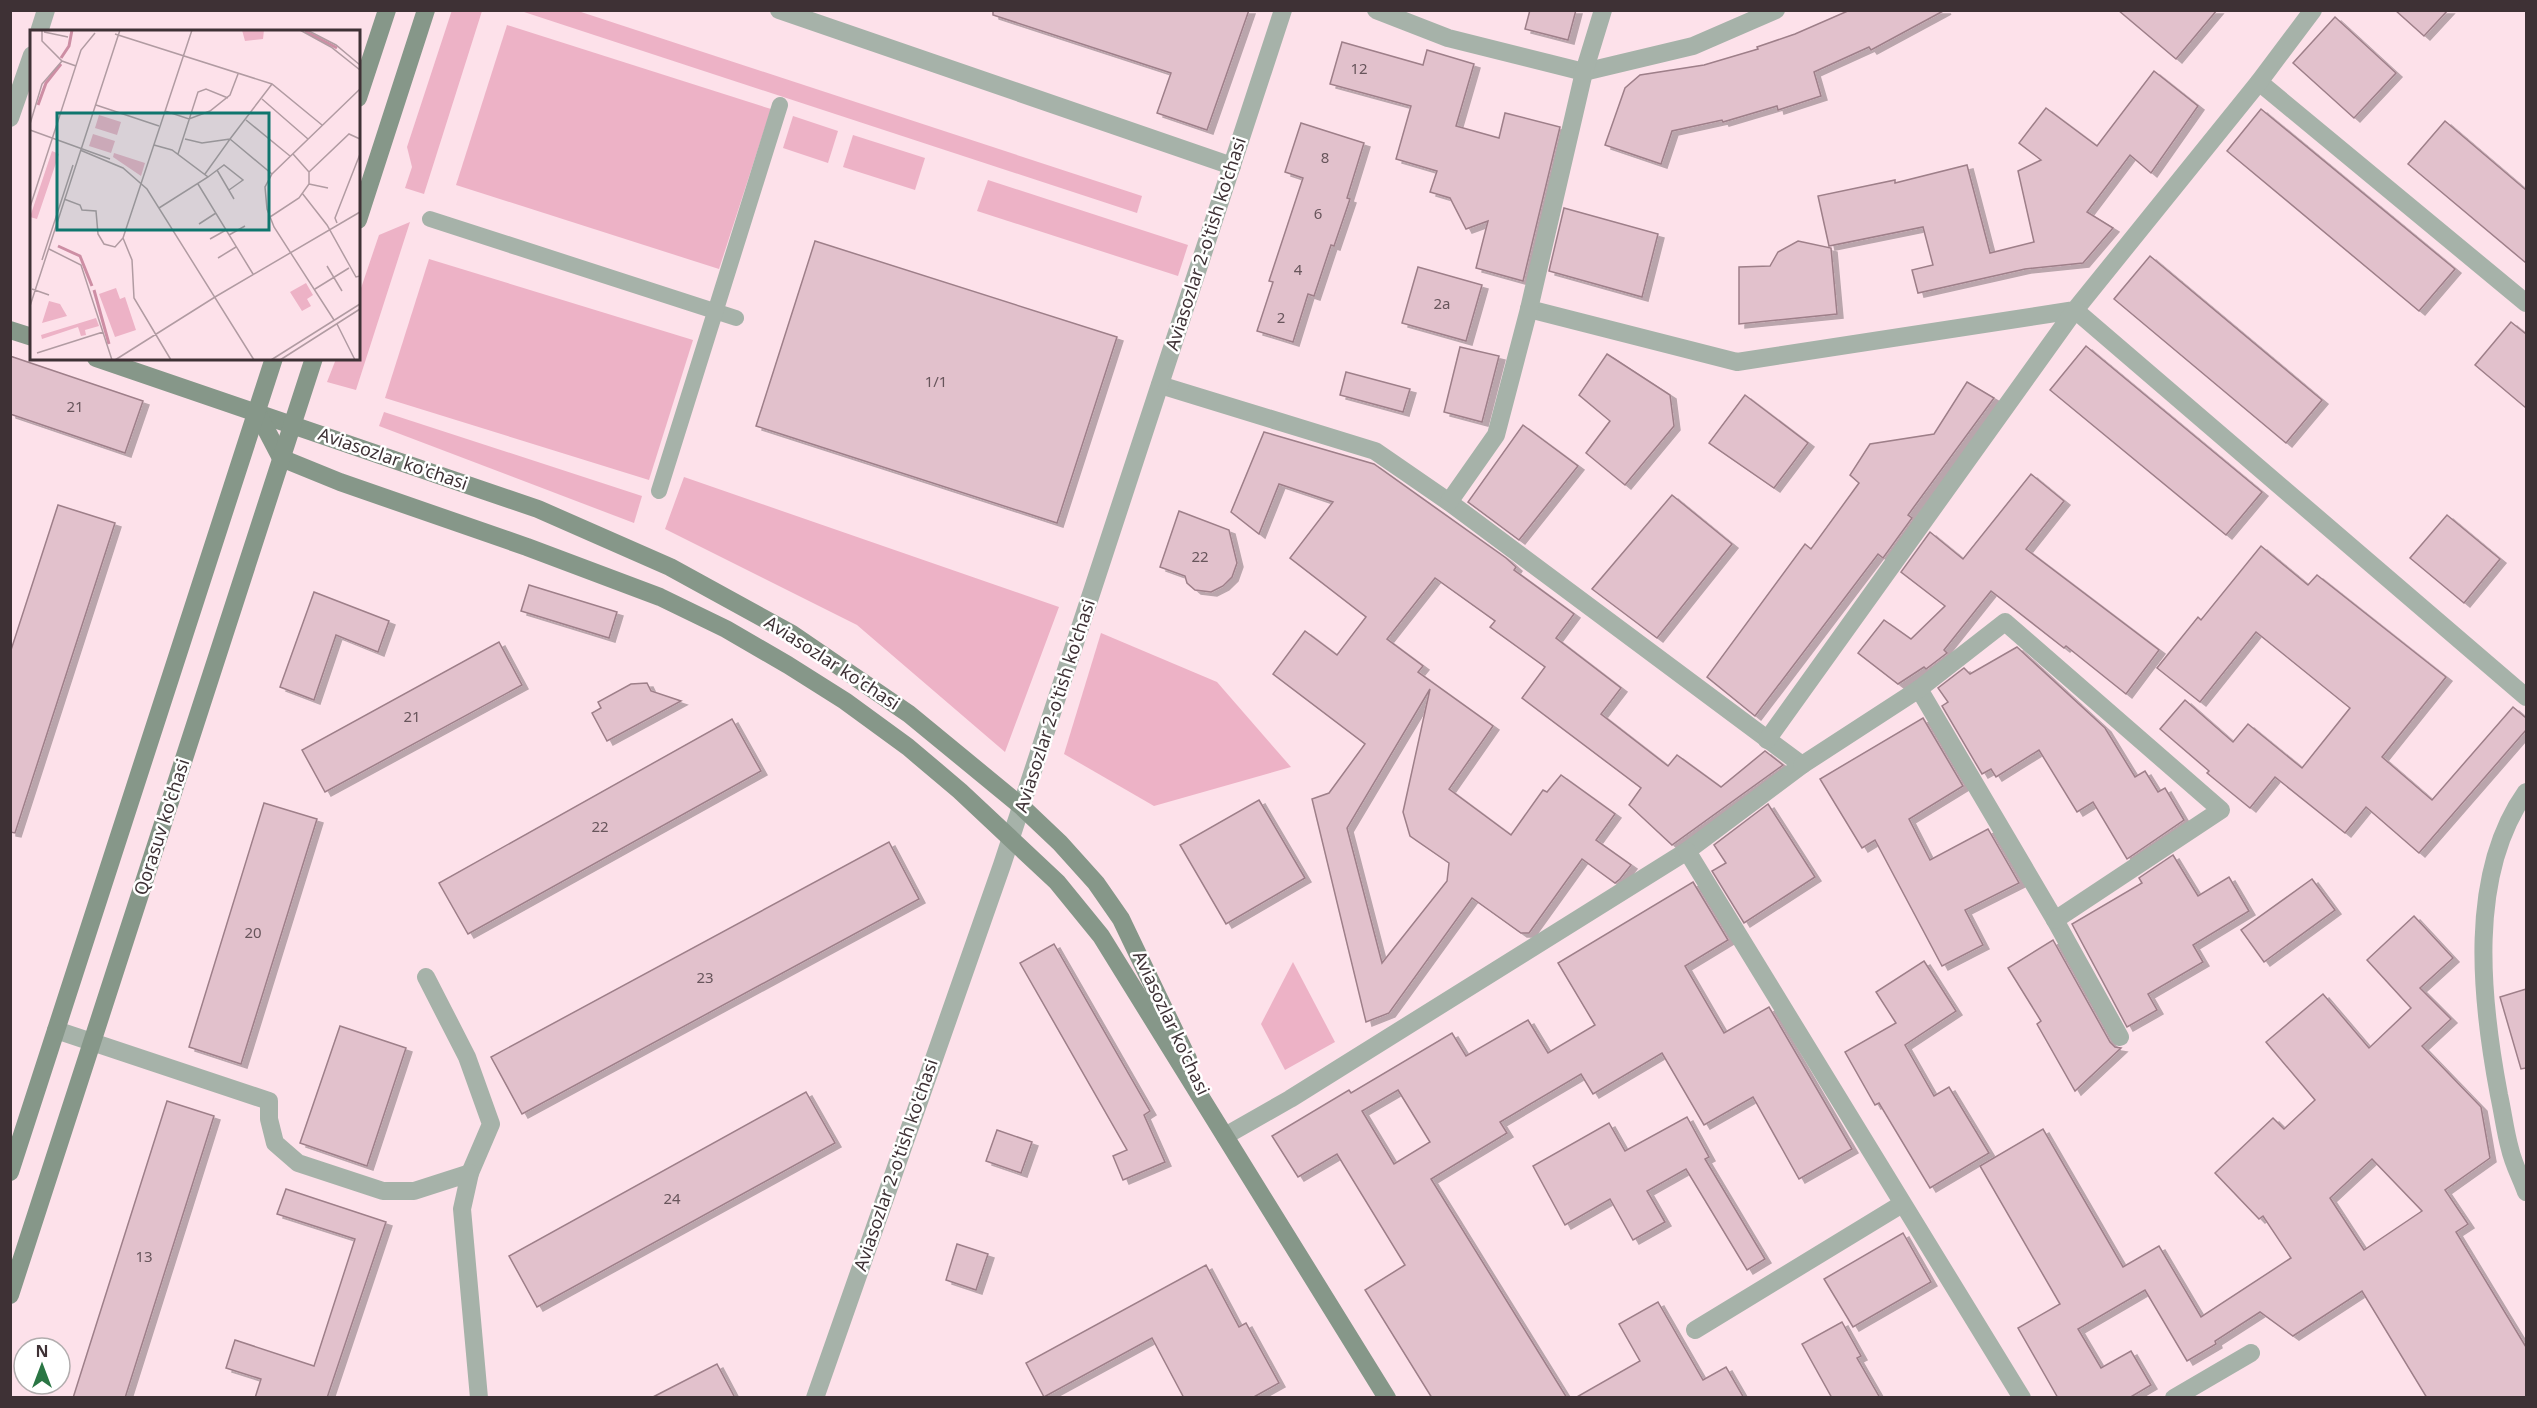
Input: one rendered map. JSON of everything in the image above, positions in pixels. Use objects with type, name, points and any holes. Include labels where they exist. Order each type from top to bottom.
[{"type":"main road","points":[[360,92],[387,10]]},
{"type":"main road","points":[[360,214],[426,10]]},
{"type":"main road","points":[[10,330],[30,336]]},
{"type":"main road","name":"Aviasozlar ko'chasi","points":[[102,360],[538,509],[627,546],[792,634],[871,687],[909,714],[1021,806],[1096,883],[1121,919],[1225,1136]]},
{"type":"main road","name":"Qorasuv ko'chasi","points":[[10,1172],[273,360]]},
{"type":"main road","name":"Qorasuv ko'chasi","points":[[10,1295],[313,360]]},
{"type":"main road","points":[[257,412],[281,458]]},
{"type":"main road","name":"Aviasozlar ko'chasi","points":[[281,458],[340,482],[527,547],[649,593],[726,629],[845,701],[899,740],[1012,837],[1057,882],[1101,936],[1387,1398]]},
{"type":"street","points":[[40,30],[46,10]]},
{"type":"street","points":[[779,10],[1232,166]]},
{"type":"street","name":"Aviasozlar 2-o'tish ko'chasi","points":[[815,1398],[1012,837],[1283,10]]},
{"type":"street","points":[[1376,10],[1448,38],[1584,72],[1693,46],[1776,10]]},
{"type":"street","points":[[1449,502],[1496,435],[1529,309],[1584,72],[1603,10]]},
{"type":"street","points":[[1767,740],[2075,310],[2259,82],[2313,10]]},
{"type":"street","points":[[10,118],[30,61]]},
{"type":"street","points":[[2259,82],[2526,303]]},
{"type":"street","points":[[659,491],[780,105]]},
{"type":"street","points":[[430,219],[736,318]]},
{"type":"street","points":[[1529,309],[1737,362],[2075,310],[2526,697]]},
{"type":"street","points":[[1160,385],[1375,451],[1449,502],[1802,765]]},
{"type":"street","points":[[1225,1136],[1310,1086],[1687,851],[1802,765],[1919,689],[2005,622],[2221,810],[2055,920]]},
{"type":"street","points":[[1919,689],[2055,920],[2120,1037]]},
{"type":"street","points":[[2526,792],[2505,831],[2494,861],[2485,923],[2484,996],[2493,1064],[2510,1150],[2526,1192]]},
{"type":"street","points":[[1687,851],[2022,1398]]},
{"type":"street","points":[[426,977],[467,1057],[490,1124],[470,1173],[462,1209],[479,1398]]},
{"type":"street","points":[[56,1030],[269,1101],[269,1119],[275,1143],[297,1163],[383,1191],[414,1191],[470,1173]]},
{"type":"street","points":[[1695,1330],[1902,1204]]},
{"type":"street","points":[[2174,1398],[2251,1353]]},
{"type":"shaded area","points":[[452,10],[482,11],[424,194],[405,188],[412,167],[407,147]]},
{"type":"shaded area","points":[[521,11],[578,11],[1142,196],[1137,213]]},
{"type":"shaded area","points":[[507,25],[771,109],[719,269],[456,185]]},
{"type":"shaded area","points":[[793,116],[838,131],[828,163],[783,148]]},
{"type":"shaded area","points":[[853,135],[925,158],[915,190],[843,167]]},
{"type":"shaded area","points":[[988,180],[1188,245],[1178,276],[977,211]]},
{"type":"shaded area","points":[[410,222],[356,390],[327,382],[336,360],[360,360],[360,291],[379,235]]},
{"type":"shaded area","points":[[429,259],[693,340],[649,480],[385,398]]},
{"type":"shaded area","points":[[384,412],[642,496],[634,523],[379,426]]},
{"type":"shaded area","points":[[684,477],[1059,607],[1005,752],[857,625],[665,529]]},
{"type":"shaded area","points":[[1101,633],[1217,682],[1291,767],[1154,806],[1064,754]]},
{"type":"shaded area","points":[[1293,962],[1335,1042],[1285,1070],[1261,1024]]},
{"type":"building","points":[[993,10],[1249,10],[1207,130],[1157,113],[1171,73],[993,15]]},
{"type":"building","points":[[1530,10],[1576,10],[1568,40],[1525,29]]},
{"type":"building","points":[[1850,10],[1945,10],[1871,50],[1869,47],[1814,72],[1821,96],[1778,110],[1777,106],[1723,122],[1722,120],[1672,131],[1661,164],[1605,145],[1625,88],[1640,75],[1704,65],[1758,49],[1757,47],[1795,34]]},
{"type":"building","points":[[2118,10],[2217,10],[2176,59]]},
{"type":"building","points":[[2395,10],[2448,10],[2424,36]]},
{"type":"building","points":[[2335,17],[2396,73],[2354,118],[2293,63]]},
{"type":"building","points":[[1342,42],[1423,65],[1427,50],[1474,64],[1456,126],[1499,138],[1505,113],[1560,127],[1523,281],[1476,268],[1488,221],[1466,229],[1450,198],[1430,192],[1437,171],[1396,159],[1411,106],[1330,84]]},
{"type":"building","points":[[2154,71],[2198,106],[2151,173],[2130,155],[2087,212],[2113,228],[2083,263],[2025,269],[1918,293],[1912,270],[1933,265],[1923,227],[1829,246],[1818,196],[1895,180],[1895,183],[1967,165],[1990,253],[2034,242],[2018,171],[2041,160],[2019,143],[2046,108],[2097,146]]},
{"type":"building","points":[[2261,109],[2455,269],[2419,311],[2227,151]]},
{"type":"building","points":[[2445,121],[2526,190],[2526,263],[2408,164]]},
{"type":"building","points":[[1301,123],[1364,143],[1347,198],[1350,199],[1334,246],[1331,245],[1314,296],[1308,294],[1293,342],[1257,331],[1273,282],[1269,281],[1303,178],[1285,172]]},
{"type":"building","points":[[1564,208],[1658,234],[1642,297],[1549,271]]},
{"type":"building","points":[[815,241],[1117,337],[1057,523],[756,426]]},
{"type":"building","points":[[1798,241],[1831,248],[1837,314],[1739,324],[1739,267],[1770,266],[1778,252]]},
{"type":"building","points":[[2150,256],[2322,400],[2286,443],[2114,299]]},
{"type":"building","points":[[1418,267],[1482,285],[1466,341],[1402,323]]},
{"type":"building","points":[[2511,322],[2526,334],[2526,408],[2475,365]]},
{"type":"building","points":[[2086,346],[2262,492],[2226,535],[2050,390]]},
{"type":"building","points":[[1460,347],[1499,356],[1482,422],[1444,412]]},
{"type":"building","points":[[1607,354],[1670,395],[1674,426],[1625,485],[1586,453],[1610,421],[1579,395]]},
{"type":"building","points":[[10,356],[143,401],[125,453],[10,414]]},
{"type":"building","points":[[1346,372],[1410,389],[1403,412],[1340,395]]},
{"type":"building","points":[[1967,382],[1994,398],[1908,515],[1912,518],[1883,558],[1878,554],[1755,716],[1707,677],[1805,544],[1811,549],[1859,483],[1850,475],[1870,444],[1934,434]]},
{"type":"building","points":[[1745,395],[1808,443],[1774,488],[1709,443]]},
{"type":"building","points":[[1523,425],[1578,466],[1519,540],[1468,502]]},
{"type":"building","points":[[1264,432],[1374,464],[1506,558],[1516,567],[1514,570],[1574,614],[1556,638],[1621,688],[1601,714],[1668,766],[1677,755],[1721,787],[1765,751],[1783,765],[1672,845],[1629,805],[1641,788],[1522,698],[1545,667],[1490,627],[1495,621],[1435,578],[1387,639],[1423,666],[1418,672],[1493,726],[1449,789],[1511,835],[1543,790],[1547,792],[1561,775],[1615,814],[1596,840],[1631,865],[1615,883],[1582,859],[1529,933],[1521,933],[1472,898],[1389,1013],[1366,1022],[1312,799],[1329,793],[1365,744],[1273,674],[1305,631],[1337,655],[1366,617],[1290,558],[1333,502],[1279,484],[1259,534],[1231,512]],"holes":[[[1430,689],[1403,812],[1410,836],[1449,863],[1447,881],[1382,963],[1347,828]]]},
{"type":"building","points":[[2031,474],[2064,501],[2026,549],[2159,650],[2126,694],[1991,591],[1944,650],[1947,653],[1926,669],[1924,667],[1898,684],[1858,653],[1884,620],[1911,639],[1945,606],[1901,572],[1930,532],[1963,559]]},
{"type":"building","points":[[1672,495],[1732,544],[1657,638],[1592,589]]},
{"type":"building","points":[[58,505],[115,523],[15,833],[10,832],[10,653]]},
{"type":"building","points":[[1179,511],[1229,530],[1237,563],[1232,577],[1223,586],[1211,592],[1195,590],[1187,583],[1185,576],[1160,567]]},
{"type":"building","points":[[2447,515],[2500,559],[2464,603],[2410,558]]},
{"type":"building","points":[[2261,546],[2308,585],[2317,575],[2446,677],[2382,757],[2432,800],[2513,707],[2526,718],[2526,730],[2419,853],[2366,807],[2345,833],[2275,777],[2250,808],[2207,773],[2209,771],[2160,729],[2185,700],[2233,742],[2248,724],[2302,768],[2350,708],[2256,632],[2200,702],[2157,668],[2198,617],[2201,620]]},
{"type":"building","points":[[529,585],[617,612],[609,638],[521,611]]},
{"type":"building","points":[[314,592],[389,621],[378,652],[336,635],[314,700],[280,687]]},
{"type":"building","points":[[499,642],[522,685],[325,792],[302,750]]},
{"type":"building","points":[[2017,647],[2105,728],[2135,777],[2145,771],[2158,792],[2165,788],[2184,820],[2127,859],[2093,802],[2077,812],[2039,750],[1996,777],[1991,769],[1982,774],[1942,706],[1948,702],[1938,688],[1964,668],[1970,674]]},
{"type":"building","points":[[647,683],[651,691],[681,701],[607,741],[592,713],[601,708],[598,702],[631,684]]},
{"type":"building","points":[[1923,718],[1963,786],[1909,819],[1930,860],[1988,829],[2019,883],[1965,910],[1983,945],[1942,966],[1875,840],[1862,848],[1820,779]]},
{"type":"building","points":[[732,719],[761,771],[468,934],[439,883]]},
{"type":"building","points":[[1259,800],[1305,878],[1226,924],[1180,845]]},
{"type":"building","points":[[264,803],[317,819],[241,1064],[189,1047]]},
{"type":"building","points":[[1768,804],[1815,877],[1744,923],[1712,871],[1726,863],[1714,845]]},
{"type":"building","points":[[889,842],[919,899],[522,1114],[491,1057]]},
{"type":"building","points":[[2173,855],[2198,896],[2229,877],[2249,911],[2193,945],[2203,962],[2148,994],[2157,1010],[2127,1027],[2072,924],[2142,883],[2139,878]]},
{"type":"building","points":[[2312,879],[2335,910],[2264,962],[2241,930]]},
{"type":"building","points":[[1693,882],[1728,940],[1685,966],[1724,1033],[1769,1007],[1852,1149],[1799,1179],[1753,1097],[1704,1125],[1662,1053],[1593,1094],[1581,1074],[1500,1122],[1507,1133],[1431,1179],[1567,1398],[1432,1398],[1365,1290],[1405,1265],[1337,1154],[1298,1177],[1272,1136],[1349,1090],[1351,1093],[1452,1033],[1466,1056],[1528,1020],[1548,1053],[1595,1025],[1558,963]],"holes":[[[1398,1090],[1430,1142],[1394,1164],[1362,1111]]]},
{"type":"building","points":[[2414,916],[2453,958],[2420,988],[2451,1019],[2422,1046],[2481,1107],[2490,1158],[2445,1190],[2468,1224],[2456,1232],[2526,1347],[2526,1398],[2427,1398],[2362,1291],[2293,1336],[2260,1312],[2215,1341],[2216,1344],[2187,1361],[2145,1290],[2078,1329],[2101,1368],[2131,1351],[2151,1385],[2129,1398],[2058,1398],[2018,1328],[2060,1304],[1980,1166],[2043,1129],[2123,1267],[2159,1246],[2201,1317],[2291,1258],[2263,1216],[2259,1219],[2215,1173],[2273,1118],[2284,1129],[2315,1100],[2266,1042],[2323,994],[2369,1048],[2411,1008],[2367,960]],"holes":[[[2372,1159],[2422,1211],[2364,1250],[2330,1198]]]},
{"type":"building","points":[[2053,940],[2110,1042],[2115,1047],[2121,1048],[2075,1091],[2037,1024],[2041,1021],[2008,968]]},
{"type":"building","points":[[1054,944],[1150,1111],[1144,1115],[1165,1162],[1123,1180],[1113,1156],[1127,1150],[1020,963]]},
{"type":"building","points":[[1924,961],[1956,1011],[1905,1045],[1934,1096],[1949,1087],[1989,1153],[1930,1188],[1879,1103],[1875,1105],[1845,1052],[1896,1023],[1876,992]]},
{"type":"building","points":[[2526,989],[2526,1068],[2521,1069],[2500,997]]},
{"type":"building","points":[[340,1026],[406,1048],[367,1166],[300,1143]]},
{"type":"building","points":[[806,1092],[835,1143],[537,1307],[509,1256]]},
{"type":"building","points":[[167,1101],[214,1116],[125,1398],[73,1398]]},
{"type":"building","points":[[1687,1117],[1709,1157],[1705,1159],[1765,1259],[1747,1270],[1686,1169],[1647,1191],[1665,1222],[1633,1240],[1610,1199],[1565,1225],[1533,1166],[1609,1123],[1625,1151]]},
{"type":"building","points":[[997,1130],[1032,1142],[1021,1173],[986,1161]]},
{"type":"building","points":[[286,1189],[386,1222],[327,1398],[255,1398],[261,1379],[226,1368],[235,1340],[314,1366],[355,1239],[277,1214]]},
{"type":"building","points":[[1903,1233],[1931,1282],[1853,1327],[1824,1279]]},
{"type":"building","points":[[957,1244],[988,1254],[976,1290],[946,1280]]},
{"type":"building","points":[[1206,1265],[1239,1327],[1246,1323],[1279,1383],[1252,1398],[1184,1398],[1152,1338],[1044,1397],[1026,1363]]},
{"type":"building","points":[[1658,1302],[1703,1380],[1726,1367],[1744,1398],[1575,1398],[1640,1361],[1619,1324]]},
{"type":"building","points":[[1842,1322],[1861,1356],[1857,1358],[1880,1398],[1832,1398],[1802,1344]]},
{"type":"building","points":[[717,1364],[735,1398],[651,1398]]}]
